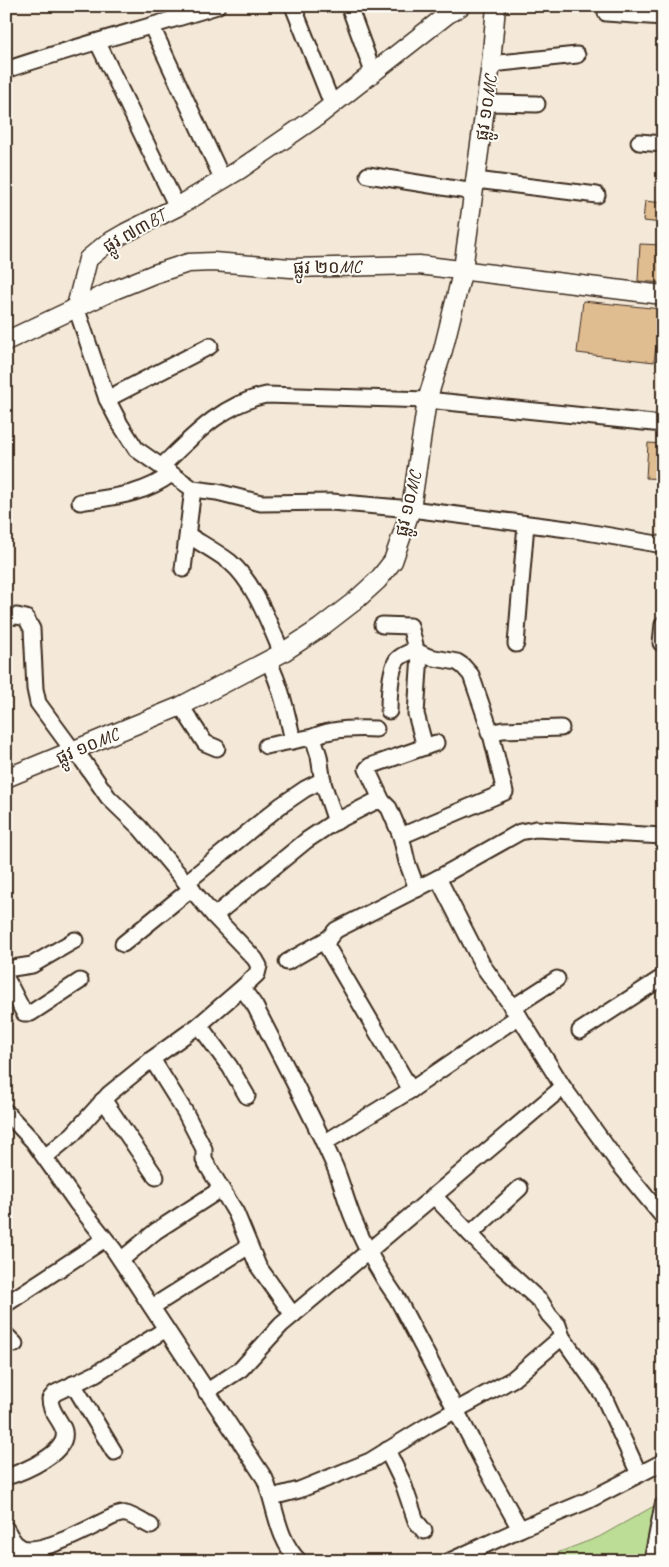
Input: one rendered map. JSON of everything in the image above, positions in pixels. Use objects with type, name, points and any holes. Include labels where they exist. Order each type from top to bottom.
[{"type":"street","points":[[6,70],[217,6]]},
{"type":"street","points":[[293,6],[332,104]]},
{"type":"street","points":[[349,6],[373,72]]},
{"type":"street","name":"ផ្លូវ ៧៣BT","points":[[76,307],[88,259],[106,244],[224,180],[318,116],[448,14],[461,6]]},
{"type":"street","name":"ផ្លូវ ១០MC","points":[[6,778],[74,752],[181,706],[275,656],[320,628],[355,601],[378,580],[392,560],[411,510],[428,400],[443,350],[463,269],[492,64],[496,6]]},
{"type":"street","points":[[606,13],[663,17]]},
{"type":"street","points":[[152,27],[224,180]]},
{"type":"street","points":[[98,42],[177,207]]},
{"type":"street","points":[[492,64],[577,55]]},
{"type":"street","points":[[486,104],[537,104]]},
{"type":"street","points":[[639,142],[663,144]]},
{"type":"street","points":[[368,175],[475,186],[597,195]]},
{"type":"street","name":"ផ្លូវ ២០MC","points":[[6,341],[76,307],[154,274],[188,263],[213,262],[291,268],[419,265],[663,295]]},
{"type":"street","points":[[76,307],[107,399],[136,449],[193,489],[217,492],[261,503],[332,502],[411,510],[575,530],[663,545]]},
{"type":"street","points":[[107,399],[210,346]]},
{"type":"street","points":[[80,502],[136,493],[165,479],[166,470],[197,432],[229,408],[248,398],[266,395],[428,400],[663,424]]},
{"type":"street","points":[[183,569],[193,489]]},
{"type":"street","points":[[516,644],[526,524]]},
{"type":"street","points":[[188,535],[231,563],[246,580],[259,602],[275,656],[277,678],[293,741]]},
{"type":"street","points":[[6,617],[17,616],[26,618],[32,629],[35,689],[38,703],[108,797],[140,828],[190,885],[214,916],[255,959],[259,966],[257,974],[242,988],[199,1025],[152,1059],[102,1101],[73,1134],[45,1157]]},
{"type":"street","points":[[660,643],[663,624]]},
{"type":"street","points":[[382,625],[410,626],[417,652],[416,714],[430,745],[367,769],[382,801],[389,808],[401,836],[407,862],[417,889]]},
{"type":"street","points":[[389,711],[390,688],[396,661],[403,654],[417,652],[457,662],[463,666],[471,675],[490,733],[506,792],[401,836]]},
{"type":"street","points":[[181,706],[205,743],[217,748]]},
{"type":"street","points":[[266,746],[357,728],[376,729]]},
{"type":"street","points":[[490,733],[503,730],[560,728]]},
{"type":"street","points":[[313,737],[323,780],[336,822]]},
{"type":"street","points":[[123,944],[280,806],[305,789],[323,780]]},
{"type":"street","points":[[214,916],[307,840],[374,802],[382,801]]},
{"type":"street","points":[[411,1090],[326,945],[336,930],[438,878],[520,832],[536,828],[663,836]]},
{"type":"street","points":[[438,878],[483,966],[563,1087],[619,1164],[663,1217]]},
{"type":"street","points":[[287,962],[329,938]]},
{"type":"street","points":[[6,969],[32,965],[75,940]]},
{"type":"street","points":[[580,1031],[663,977]]},
{"type":"street","points":[[6,978],[24,1013],[30,1013],[80,980]]},
{"type":"street","points":[[324,1143],[411,1090],[557,979]]},
{"type":"street","points":[[242,988],[255,1006],[324,1143],[336,1170],[353,1220],[387,1284],[397,1298],[490,1476],[520,1529]]},
{"type":"street","points":[[199,1025],[230,1067],[246,1096]]},
{"type":"street","points":[[152,1059],[185,1112],[204,1150],[204,1160],[243,1228],[258,1266],[293,1315]]},
{"type":"street","points":[[206,1392],[241,1369],[281,1325],[563,1087]]},
{"type":"street","points":[[102,1101],[107,1105],[156,1177]]},
{"type":"street","points":[[6,1112],[33,1140],[121,1260],[265,1479],[272,1497],[280,1530],[290,1552],[299,1561]]},
{"type":"street","points":[[470,1234],[520,1188]]},
{"type":"street","points":[[121,1260],[156,1231],[221,1189]]},
{"type":"street","points":[[434,1196],[494,1259],[541,1302],[558,1325],[562,1337],[603,1395],[639,1474]]},
{"type":"street","points":[[6,1304],[105,1239]]},
{"type":"street","points":[[152,1307],[249,1246]]},
{"type":"street","points":[[6,1477],[49,1457],[61,1446],[64,1440],[64,1430],[50,1406],[50,1399],[55,1393],[118,1361],[166,1329]]},
{"type":"street","points":[[272,1497],[299,1490],[345,1473],[370,1461],[427,1426],[513,1379],[562,1337]]},
{"type":"street","points":[[73,1384],[114,1452]]},
{"type":"street","points":[[388,1450],[403,1483],[416,1521],[424,1531]]},
{"type":"street","points":[[450,1561],[587,1501],[663,1462]]},
{"type":"street","points":[[652,1561],[663,1505]]},
{"type":"street","points":[[6,1529],[18,1546],[40,1548],[70,1538],[117,1515],[127,1514],[151,1526]]},
{"type":"street","points":[[6,1557],[18,1546]]},
{"type":"green space","points":[[663,1501],[663,1561],[536,1561],[599,1537]]},
{"type":"building","points":[[645,201],[663,203],[663,223],[643,221]]},
{"type":"building","points":[[640,244],[663,245],[663,283],[638,281]]},
{"type":"building","points":[[583,301],[661,309],[654,362],[577,353]]},
{"type":"building","points":[[648,443],[663,444],[663,479],[646,478]]}]
